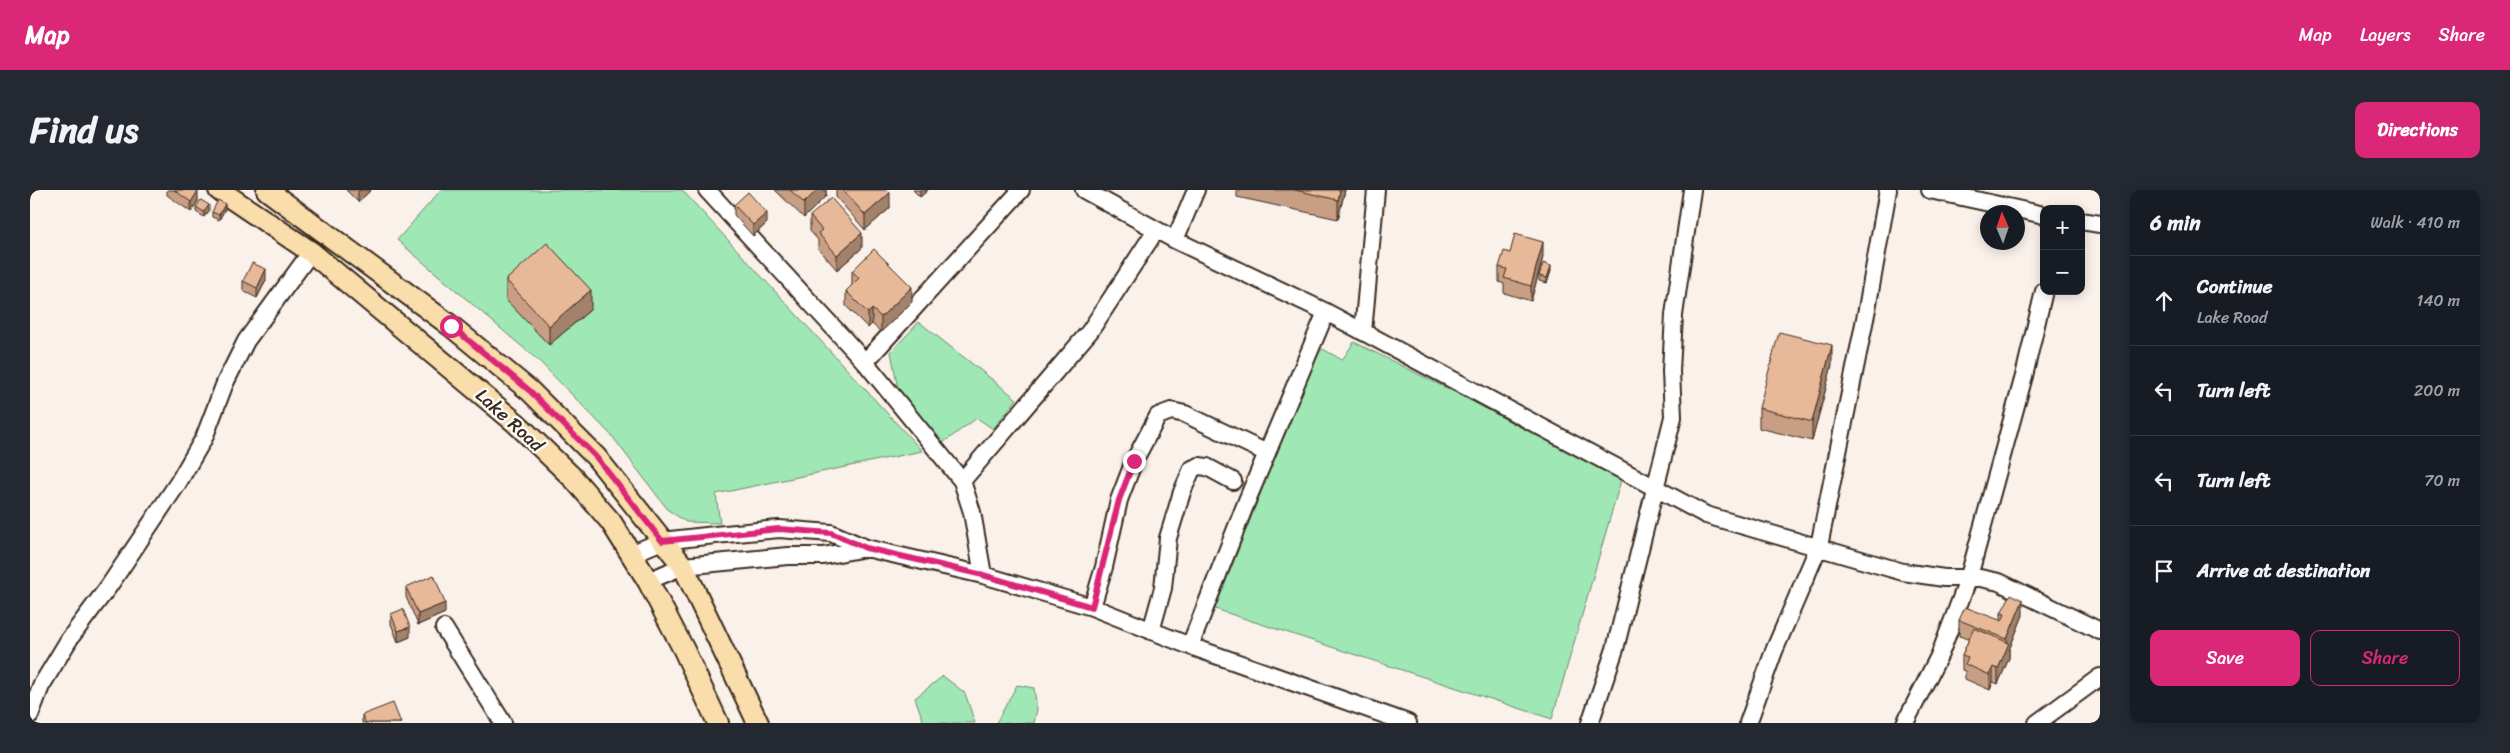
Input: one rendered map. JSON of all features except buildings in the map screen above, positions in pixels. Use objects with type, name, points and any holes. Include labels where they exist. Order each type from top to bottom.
[{"type":"main road","name":"Lake Road","points":[[267,190],[451,326],[530,391],[596,457],[683,566],[758,723]]},
{"type":"main road","name":"Lake Road","points":[[233,193],[311,252],[523,429],[574,479],[612,522],[648,580],[684,650],[718,723]]},
{"type":"street","points":[[707,190],[865,362],[962,481],[972,512],[983,575]]},
{"type":"street","points":[[865,362],[1021,190]]},
{"type":"street","points":[[1084,190],[1174,240],[1326,312],[1706,515],[1819,546],[1903,572],[1968,580],[1980,578],[1999,582],[2100,631]]},
{"type":"street","points":[[1174,240],[1196,190]]},
{"type":"street","points":[[1363,332],[1376,190]]},
{"type":"street","points":[[1590,723],[1615,649],[1673,417],[1670,371],[1674,315],[1692,190]]},
{"type":"street","points":[[1748,723],[1774,651],[1819,546],[1867,309],[1888,190]]},
{"type":"street","points":[[1930,190],[2040,214]]},
{"type":"street","points":[[2085,222],[2100,224]]},
{"type":"street","points":[[962,481],[1090,331],[1156,230]]},
{"type":"street","points":[[30,715],[41,686],[70,638],[110,586],[178,483],[204,438],[226,383],[246,341],[311,252]]},
{"type":"street","points":[[1905,723],[1940,654],[1968,580],[2024,376],[2043,295]]},
{"type":"street","points":[[1190,646],[1326,312]]},
{"type":"street","points":[[1092,607],[1119,500],[1134,461],[1158,416],[1171,411],[1185,414],[1267,453]]},
{"type":"street","points":[[1151,631],[1163,588],[1168,538],[1182,492],[1192,469],[1199,466],[1207,467],[1233,481]]},
{"type":"street","points":[[631,554],[662,541],[779,529],[831,533],[866,548],[983,575],[1092,607],[1190,646],[1408,723]]},
{"type":"street","points":[[648,580],[683,566],[788,556],[824,556],[866,548]]},
{"type":"street","points":[[444,628],[503,723]]},
{"type":"street","points":[[2037,723],[2100,677]]},
{"type":"green space","points":[[441,190],[682,190],[922,451],[716,494],[720,523],[686,522],[668,510],[612,436],[540,362],[397,240]]},
{"type":"green space","points":[[919,322],[1017,399],[993,429],[977,418],[940,445],[898,389],[891,352]]},
{"type":"green space","points":[[1354,342],[1460,395],[1621,480],[1552,719],[1215,609],[1315,355],[1323,349],[1342,360]]},
{"type":"green space","points":[[943,676],[965,693],[975,723],[924,723],[915,698]]},
{"type":"green space","points":[[1017,685],[1034,688],[1037,709],[1034,723],[996,723]]},
{"type":"route","points":[[451,326],[530,391],[596,457],[620,485],[662,541],[779,529],[831,533],[866,548],[983,575],[1092,607],[1104,567],[1119,500],[1134,461]]}]
